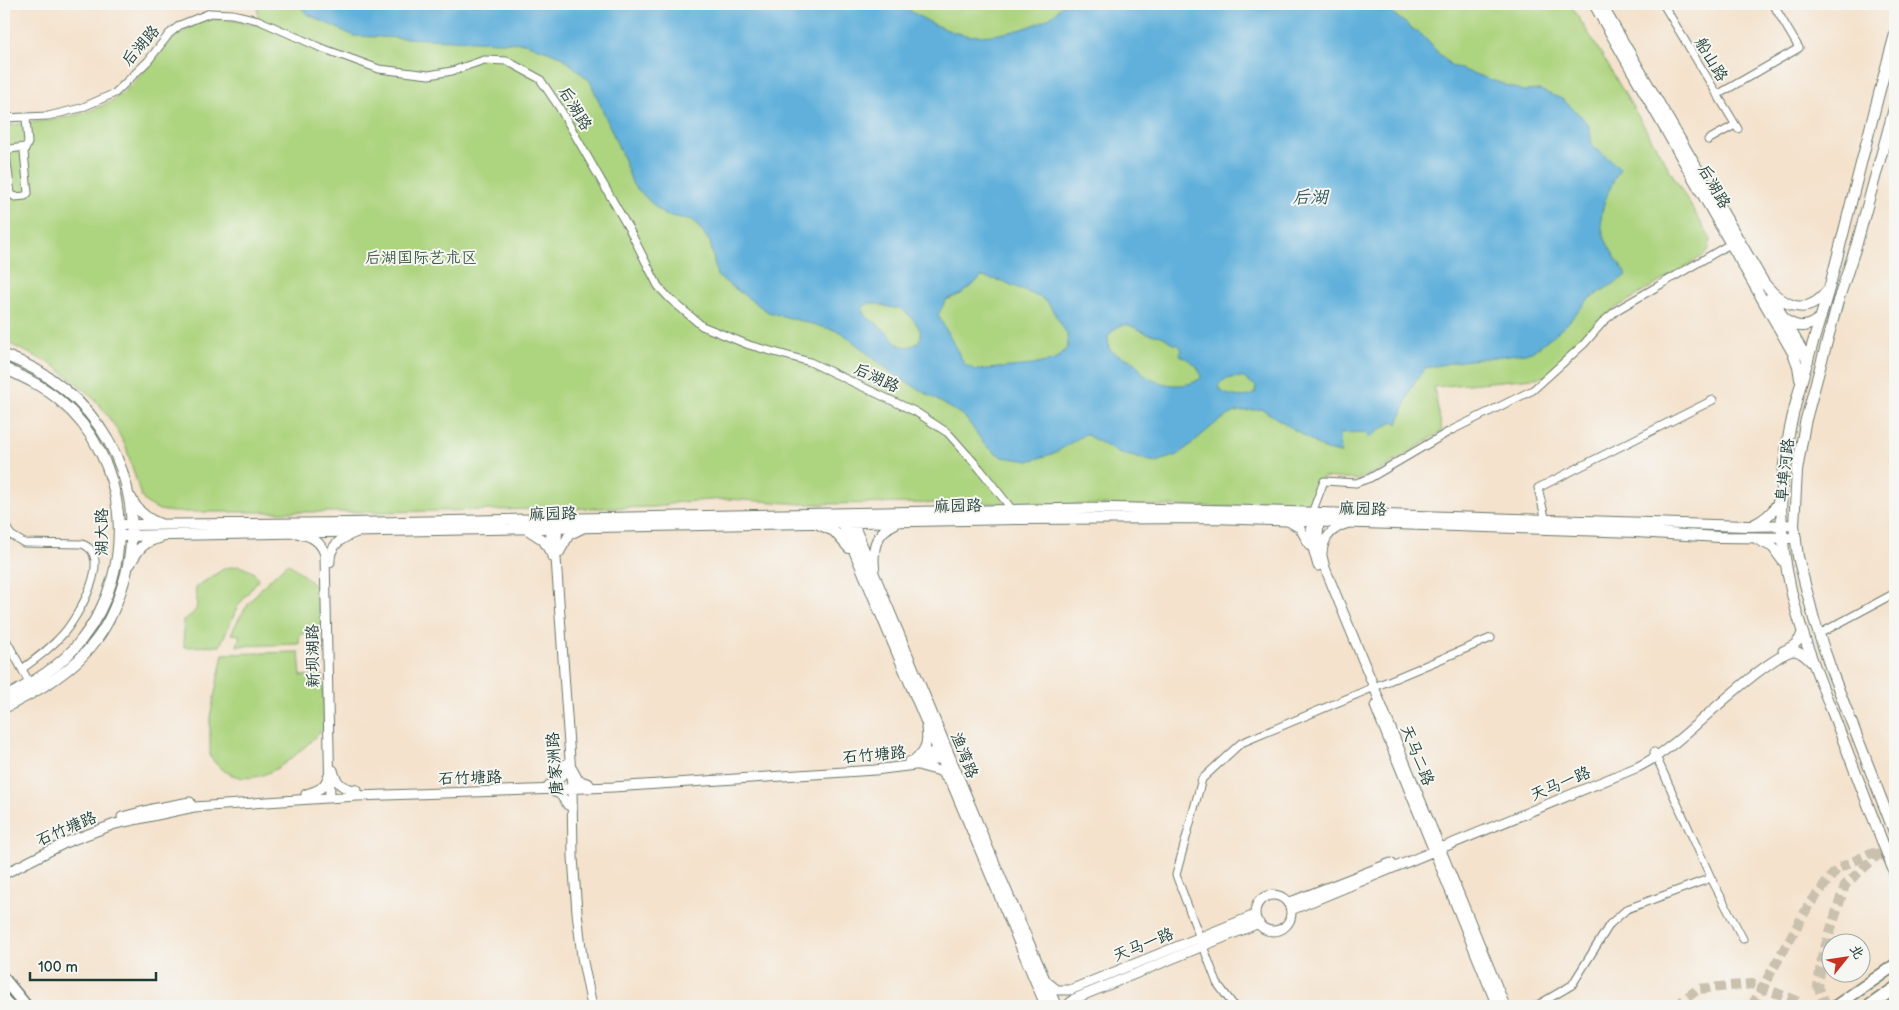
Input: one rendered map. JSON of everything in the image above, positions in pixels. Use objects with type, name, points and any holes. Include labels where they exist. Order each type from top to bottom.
[{"type":"main road","name":"后湖路","points":[[1594,4],[1730,244],[1760,286],[1780,300],[1796,307],[1814,303],[1829,288]]},
{"type":"main road","name":"后湖路","points":[[1601,4],[1760,286],[1798,366],[1800,387]]},
{"type":"main road","points":[[1895,34],[1829,288],[1807,358],[1786,440],[1781,525],[1787,571],[1802,633],[1895,874]]},
{"type":"main road","name":"阜埠河路","points":[[1894,830],[1833,675],[1808,601],[1798,557],[1794,525],[1800,448],[1838,300],[1857,243],[1895,105]]},
{"type":"main road","points":[[1760,286],[1784,320],[1807,358],[1813,377],[1813,394]]},
{"type":"main road","points":[[1784,320],[1796,326],[1808,326],[1820,319],[1838,300]]},
{"type":"main road","points":[[4,355],[47,375],[75,398],[102,429],[138,511],[169,530],[142,546],[136,553],[127,571]]},
{"type":"main road","name":"湖大路","points":[[4,368],[35,383],[60,400],[82,423],[99,449],[109,474],[116,499],[120,531],[118,558],[112,582],[94,622],[82,640],[65,657],[30,684],[4,698]]},
{"type":"main road","points":[[4,708],[72,668],[98,638],[122,589],[127,571],[131,531],[126,483]]},
{"type":"main road","points":[[1746,526],[1760,521],[1772,512],[1777,505],[1782,488]]},
{"type":"main road","name":"麻园路","points":[[169,530],[295,533],[526,528],[554,524],[586,527],[812,524],[846,518],[902,521],[1111,508],[1315,517],[1546,520],[1746,526],[1794,525]]},
{"type":"main road","name":"麻园路","points":[[120,531],[1014,514],[1285,520],[1315,517],[1351,522],[1751,538],[1796,538]]},
{"type":"main road","name":"渔湾路","points":[[846,518],[862,570],[925,720],[943,752],[953,787],[1046,1006]]},
{"type":"main road","name":"渔湾路","points":[[846,518],[877,581],[943,752],[1056,1006]]},
{"type":"main road","points":[[877,581],[873,557],[876,540],[885,529],[902,521]]},
{"type":"main road","points":[[812,524],[827,527],[841,537],[862,570]]},
{"type":"main road","points":[[1751,538],[1760,539],[1773,547],[1779,553],[1787,571]]},
{"type":"main road","points":[[1836,1006],[1895,965]]},
{"type":"main road","points":[[4,978],[26,1006]]},
{"type":"main road","points":[[1869,1006],[1895,988]]},
{"type":"main road","points":[[4,1000],[9,1006]]},
{"type":"street","name":"船山路","points":[[1663,4],[1736,127],[1708,140]]},
{"type":"street","points":[[1717,95],[1799,48],[1774,4]]},
{"type":"street","name":"后湖路","points":[[4,118],[48,116],[82,108],[116,92],[148,61],[169,34],[180,25],[210,13],[232,14],[258,20],[319,47],[379,69],[429,75],[452,71],[484,60],[507,61],[540,78],[564,115],[629,228],[658,286],[669,298],[702,326],[749,345],[810,362],[916,412],[948,433],[980,469],[1014,514]]},
{"type":"street","points":[[26,118],[29,140],[27,145],[24,152],[28,193],[24,196],[15,197],[11,194],[7,153],[10,149],[27,145]]},
{"type":"street","points":[[1318,556],[1311,540],[1324,481],[1356,484],[1370,478],[1450,431],[1533,390],[1584,344],[1604,321],[1618,310],[1730,244]]},
{"type":"street","points":[[1546,520],[1538,488],[1713,400]]},
{"type":"street","points":[[1285,520],[1300,528],[1318,556]]},
{"type":"street","points":[[1318,556],[1330,533],[1336,528],[1351,522]]},
{"type":"street","points":[[4,524],[11,535],[24,543],[82,544],[88,546],[94,554],[96,564],[82,604],[64,633],[48,650],[22,669]]},
{"type":"street","name":"唐家洲路","points":[[554,524],[554,558],[577,912],[582,957],[592,1006]]},
{"type":"street","points":[[526,528],[543,540],[554,558],[569,535],[586,527]]},
{"type":"street","name":"新坝湖路","points":[[331,769],[333,640],[330,557],[335,544],[348,535],[358,532]]},
{"type":"street","name":"新坝湖路","points":[[295,533],[314,539],[322,546],[325,555],[332,794]]},
{"type":"street","name":"天马二路","points":[[1318,556],[1437,848],[1505,1006]]},
{"type":"street","points":[[1819,634],[1895,593]]},
{"type":"street","name":"天马一路","points":[[1655,755],[1767,660],[1796,644],[1800,640],[1802,633]]},
{"type":"street","points":[[4,636],[30,684]]},
{"type":"street","points":[[1234,1006],[1218,983],[1176,875],[1202,779],[1240,743],[1491,638]]},
{"type":"street","name":"天马一路","points":[[1289,907],[1638,767],[1680,739],[1770,663],[1789,653],[1795,651],[1814,665]]},
{"type":"street","points":[[910,764],[921,754],[926,745],[925,720]]},
{"type":"street","name":"石竹塘路","points":[[4,868],[66,836],[135,813],[197,801],[306,794],[589,785],[874,767],[910,764],[943,752]]},
{"type":"street","points":[[1655,755],[1711,878],[1743,939]]},
{"type":"street","points":[[568,763],[578,780],[589,785]]},
{"type":"street","points":[[568,763],[563,775],[549,787],[570,804],[579,792],[589,785]]},
{"type":"street","points":[[910,764],[940,771],[953,787]]},
{"type":"street","points":[[331,769],[335,779],[341,786],[345,789],[357,790]]},
{"type":"street","points":[[306,794],[318,790],[325,784],[331,769]]},
{"type":"street","name":"石竹塘路","points":[[4,874],[43,853],[115,824],[194,808],[357,790],[549,787]]},
{"type":"street","name":"唐家洲路","points":[[570,804],[569,861],[572,915],[578,958],[588,1006]]},
{"type":"street","points":[[1437,848],[1497,1006]]},
{"type":"street","points":[[1536,1006],[1572,985],[1610,924],[1627,909],[1711,878]]},
{"type":"street","points":[[1267,896],[1278,896],[1289,907],[1290,920],[1282,929],[1271,931],[1265,929],[1257,919],[1258,904],[1267,896]]},
{"type":"street","name":"天马一路","points":[[1067,1006],[1074,999],[1257,919]]},
{"type":"street","name":"天马一路","points":[[1044,979],[1057,990],[1070,990],[1201,942]]},
{"type":"green space","name":"后湖国际艺术区","points":[[257,4],[1570,4],[1711,240],[1708,252],[1703,256],[1611,311],[1545,377],[1434,387],[1442,431],[1383,469],[1356,480],[1323,477],[1309,508],[963,503],[803,504],[728,499],[679,502],[657,507],[379,512],[173,512],[159,510],[145,502],[141,496],[126,447],[114,425],[99,404],[79,385],[53,365],[4,341],[4,126],[70,116],[108,103],[123,93],[160,52],[187,29],[203,22],[221,19],[255,25],[259,23]]},
{"type":"green space","points":[[288,563],[323,594],[323,633],[300,634],[299,644],[237,646],[240,635],[231,634],[242,613],[271,578]]},
{"type":"green space","points":[[239,566],[253,572],[258,580],[238,606],[220,646],[184,647],[183,620],[196,609],[196,587],[225,568]]},
{"type":"green space","points":[[299,652],[301,676],[323,675],[324,728],[298,752],[270,772],[255,777],[239,777],[225,771],[210,757],[210,717],[223,654]]},
{"type":"water","name":"后湖","points":[[297,4],[899,4],[945,29],[971,36],[982,36],[1007,33],[1031,26],[1050,17],[1064,4],[1352,4],[1392,13],[1425,38],[1452,66],[1523,91],[1540,90],[1562,99],[1580,115],[1589,126],[1592,145],[1620,168],[1605,199],[1601,223],[1608,245],[1627,275],[1589,299],[1565,326],[1532,352],[1425,368],[1411,388],[1398,424],[1394,421],[1368,438],[1366,432],[1340,433],[1341,453],[1326,450],[1262,409],[1235,412],[1216,423],[1178,455],[1155,462],[1118,453],[1085,434],[1055,453],[1029,461],[1002,457],[985,445],[964,416],[893,374],[841,332],[768,312],[717,276],[710,242],[693,220],[664,215],[633,185],[590,81],[561,56],[525,43],[354,36],[309,15]],"holes":[[[982,277],[1002,281],[1041,298],[1048,303],[1067,334],[1068,346],[1054,360],[1033,365],[976,370],[965,365],[938,315],[946,300],[961,294]],[[873,303],[901,308],[917,324],[921,334],[920,339],[914,345],[907,347],[897,343],[863,313],[863,308],[867,304]],[[1122,325],[1129,325],[1149,334],[1162,336],[1175,345],[1178,344],[1182,350],[1180,355],[1197,367],[1201,378],[1188,384],[1174,385],[1147,377],[1132,361],[1109,349],[1108,336]],[[1242,377],[1256,386],[1255,393],[1238,397],[1229,395],[1221,391],[1219,384],[1227,379]]]},
{"type":"tunnel","points":[[1826,1006],[1818,986],[1822,957],[1845,885],[1895,839]]},
{"type":"tunnel","points":[[1752,1006],[1809,905],[1837,869],[1871,853],[1895,858]]},
{"type":"tunnel","points":[[1676,1006],[1698,989],[1752,984],[1795,1000],[1802,1006]]}]
